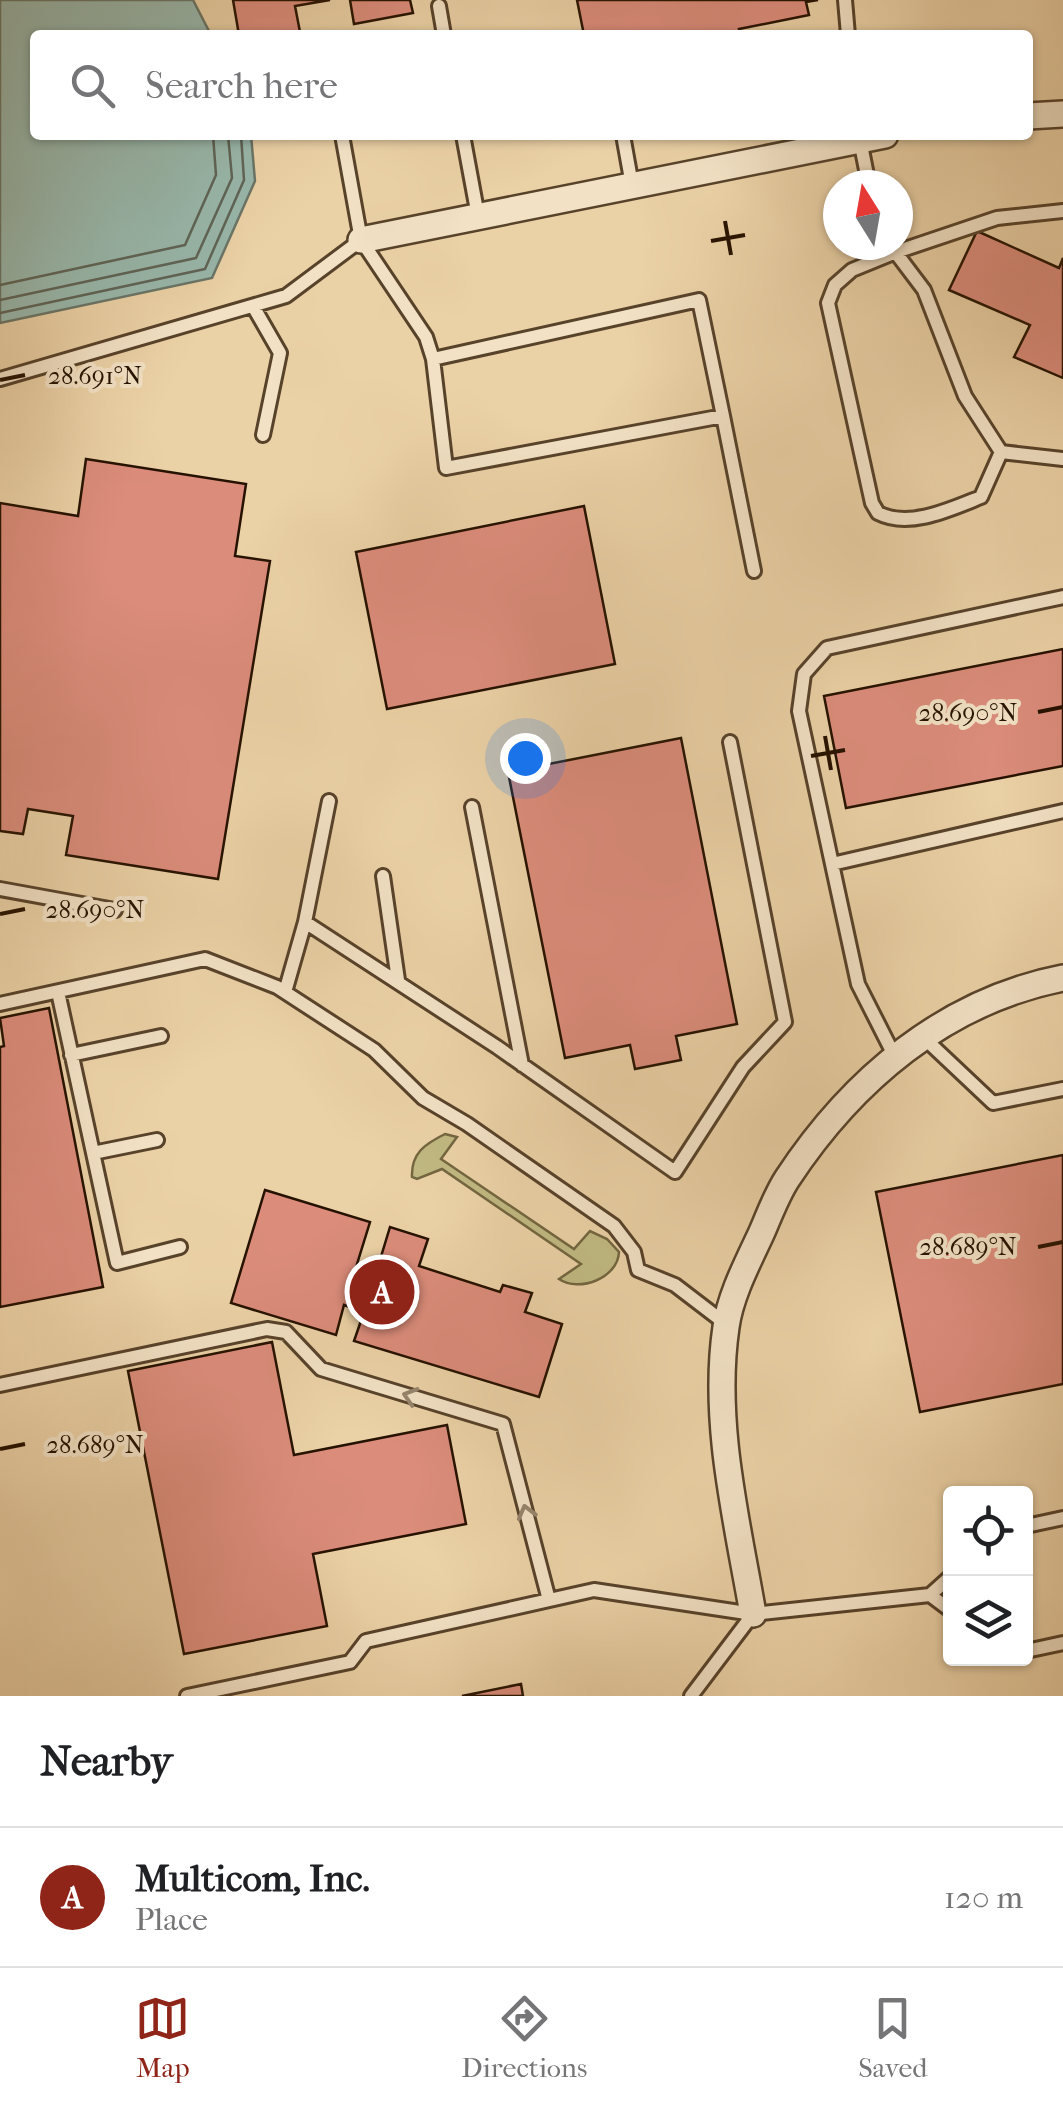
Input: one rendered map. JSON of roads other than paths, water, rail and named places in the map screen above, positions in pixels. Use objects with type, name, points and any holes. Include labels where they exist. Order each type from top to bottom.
[{"type":"street","points":[[1033,116],[1063,114]]},
{"type":"street","points":[[360,240],[854,140]]},
{"type":"street","points":[[753,1614],[729,1472],[722,1403],[726,1324],[749,1260],[786,1182],[831,1119],[894,1054],[964,1012],[1032,984],[1063,978]]},
{"type":"lane","points":[[845,0],[848,30]]},
{"type":"lane","points":[[439,6],[443,30]]},
{"type":"lane","points":[[343,140],[360,240],[426,337],[433,358],[446,468],[723,416]]},
{"type":"lane","points":[[463,140],[478,216]]},
{"type":"lane","points":[[623,140],[632,185]]},
{"type":"lane","points":[[869,140],[869,170]]},
{"type":"lane","points":[[913,243],[997,218],[1063,210]]},
{"type":"lane","points":[[0,379],[286,296],[360,240]]},
{"type":"lane","points":[[872,260],[835,285],[828,303],[872,503],[878,512],[886,517],[906,518],[944,512],[981,497],[1001,452]]},
{"type":"lane","points":[[901,260],[924,290],[965,396],[1001,452]]},
{"type":"lane","points":[[433,358],[699,300],[754,571]]},
{"type":"lane","points":[[253,306],[280,353],[263,435]]},
{"type":"lane","points":[[1001,452],[1063,459]]},
{"type":"lane","points":[[894,1054],[858,984],[799,711],[804,674],[827,648],[1063,598]]},
{"type":"lane","points":[[305,922],[398,980],[675,1172],[743,1067],[786,1022],[730,742]]},
{"type":"lane","points":[[285,992],[305,922],[329,801]]},
{"type":"lane","points":[[472,807],[522,1065]]},
{"type":"lane","points":[[832,864],[1063,811]]},
{"type":"lane","points":[[384,876],[398,980]]},
{"type":"lane","points":[[0,889],[115,910]]},
{"type":"lane","points":[[0,1004],[205,959],[285,992],[374,1050],[423,1098],[600,1214],[626,1238],[638,1270],[676,1285],[726,1324]]},
{"type":"lane","points":[[58,992],[117,1263],[180,1247]]},
{"type":"lane","points":[[72,1055],[161,1036]]},
{"type":"lane","points":[[923,1037],[992,1103],[1063,1089]]},
{"type":"lane","points":[[93,1153],[157,1140]]},
{"type":"lane","points":[[0,1385],[267,1329],[286,1332],[321,1368],[503,1424],[549,1600]]},
{"type":"lane","points":[[1033,1524],[1063,1518]]},
{"type":"lane","points":[[186,1696],[350,1662],[366,1642],[594,1590],[753,1614],[930,1595],[943,1584]]},
{"type":"lane","points":[[930,1595],[943,1605]]},
{"type":"lane","points":[[691,1696],[753,1614]]},
{"type":"lane","points":[[1033,1650],[1063,1643]]},
{"type":"water","points":[[0,0],[193,0],[208,30],[30,30],[30,140],[251,140],[255,181],[212,278],[0,323]]},
{"type":"place","name":"Multicom, Inc.","points":[[382,1292]]}]
